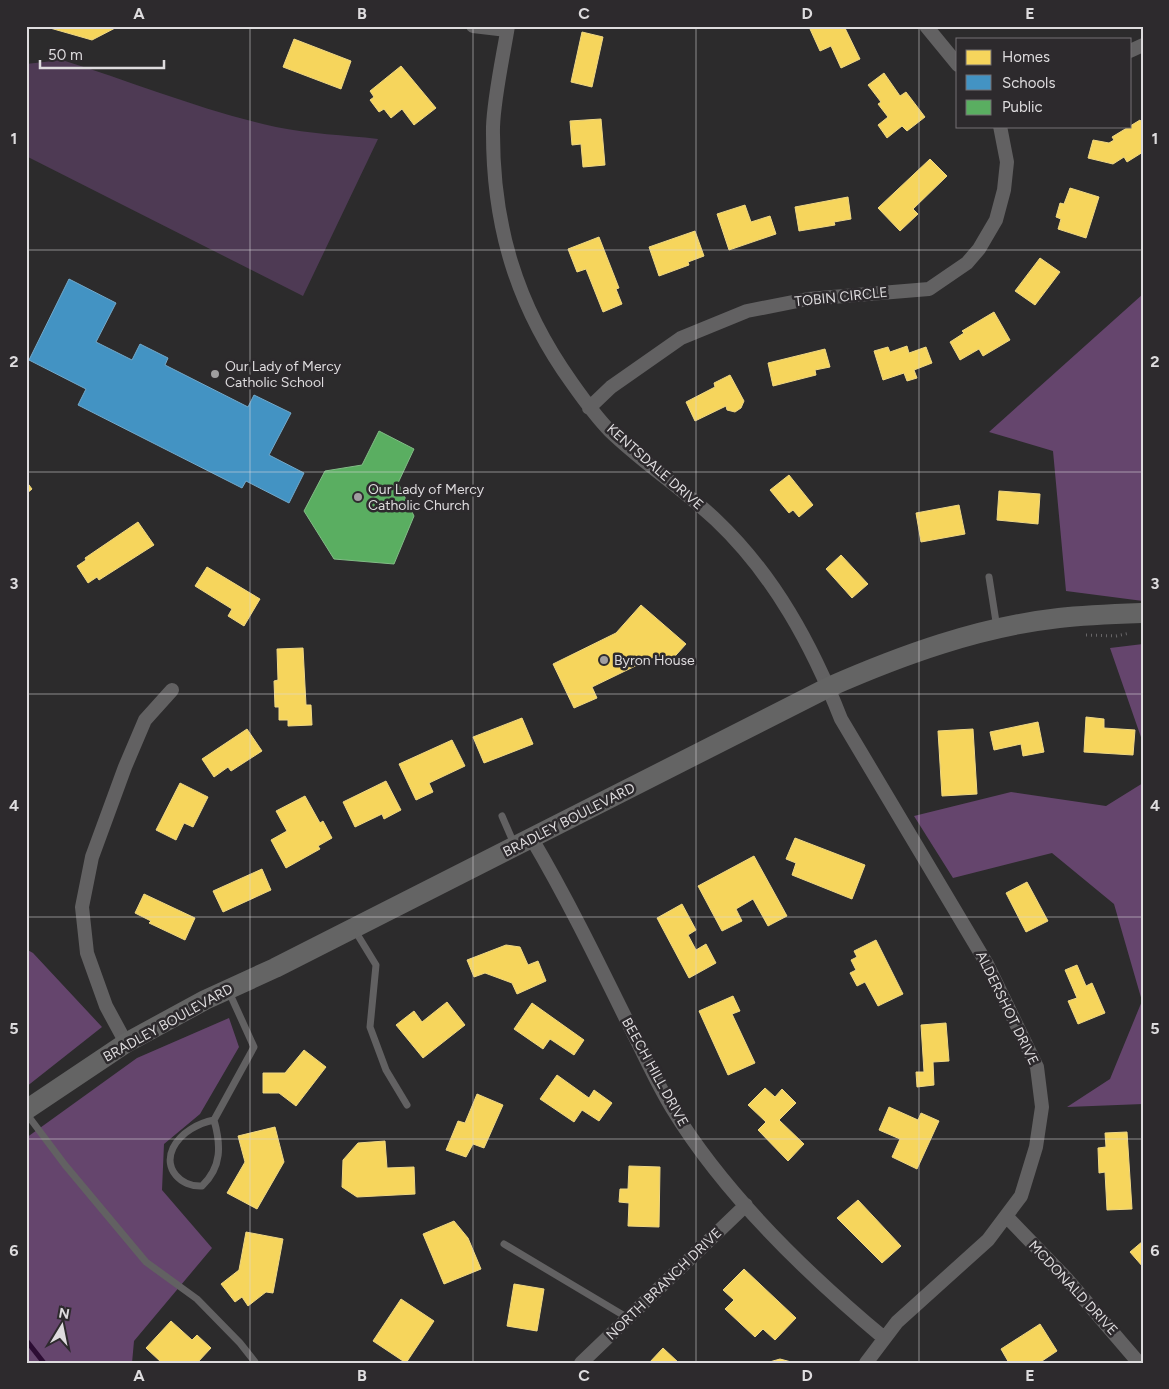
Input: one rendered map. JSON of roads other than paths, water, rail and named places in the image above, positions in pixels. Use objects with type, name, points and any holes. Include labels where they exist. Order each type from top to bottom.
[{"type":"main road","name":"BRADLEY BOULEVARD","points":[[26,1111],[126,1043],[228,989],[354,929],[829,687],[888,662],[971,634],[1058,618],[1143,613]]},
{"type":"street","points":[[473,26],[507,28]]},
{"type":"street","points":[[926,26],[956,62]]},
{"type":"street","name":"KENTSDALE DRIVE","points":[[507,28],[493,126],[497,197],[505,240],[515,277],[531,315],[552,355],[590,408],[610,431],[716,520],[746,552],[793,616],[829,687]]},
{"type":"street","name":"TOBIN CIRCLE","points":[[590,408],[611,387],[681,338],[748,311],[808,299],[929,289],[967,263],[979,249],[996,220],[1004,190],[1007,162],[1000,128]]},
{"type":"street","name":"ALDERSHOT DRIVE","points":[[829,687],[842,718],[987,964],[1037,1067],[1042,1107],[1036,1147],[1021,1196],[988,1240],[897,1322],[866,1363]]},
{"type":"street","points":[[126,1043],[106,1006],[87,953],[82,907],[92,858],[125,766],[145,720],[172,690]]},
{"type":"street","name":"BEECH HILL DRIVE","points":[[524,843],[556,880],[672,1107],[698,1147],[746,1205],[838,1300],[884,1338]]},
{"type":"street","name":"NORTH BRANCH DRIVE","points":[[581,1363],[746,1205]]},
{"type":"street","name":"MCDONALD DRIVE","points":[[1006,1216],[1066,1278],[1139,1363]]},
{"type":"lane","points":[[989,577],[997,629]]},
{"type":"lane","points":[[502,816],[524,843]]},
{"type":"lane","points":[[354,929],[376,965],[370,1027],[386,1070],[406,1105]]},
{"type":"lane","points":[[214,1120],[202,1123],[182,1136],[174,1147],[170,1160],[175,1174],[182,1182],[192,1186],[202,1186],[212,1176],[218,1163],[219,1152],[218,1134],[214,1120],[254,1047],[228,989]]},
{"type":"lane","points":[[26,1111],[65,1165],[146,1262],[197,1299],[255,1362]]},
{"type":"lane","points":[[504,1244],[628,1318]]},
{"type":"waterway","points":[[26,1340],[44,1363]]},
{"type":"place","name":"Our Lady of Mercy Catholic School","points":[[215,374]]},
{"type":"place","name":"Our Lady of Mercy Catholic Church","points":[[358,497]]},
{"type":"place","name":"Byron House","points":[[604,660]]}]
